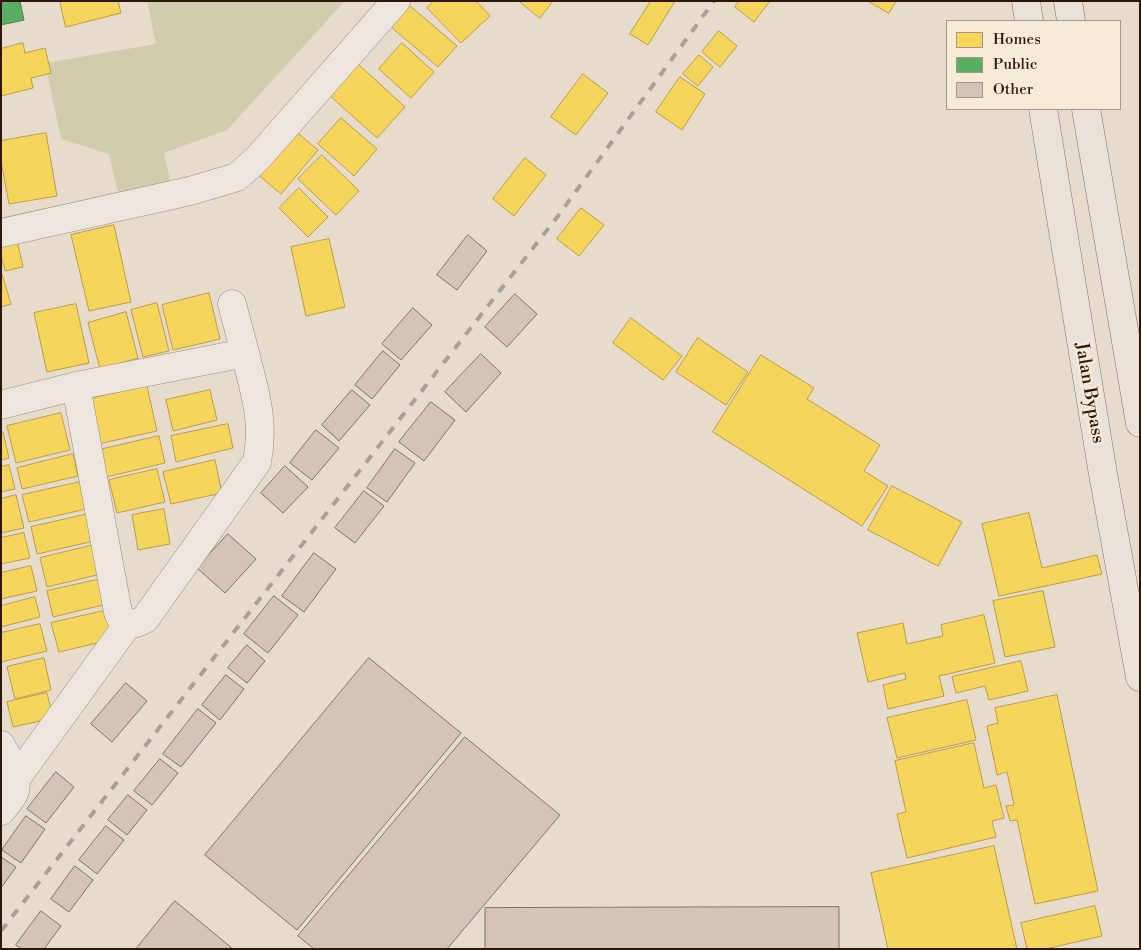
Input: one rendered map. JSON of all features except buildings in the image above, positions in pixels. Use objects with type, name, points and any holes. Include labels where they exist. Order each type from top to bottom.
[{"type":"highway","points":[[1026,1],[1029,20]]},
{"type":"highway","points":[[1068,1],[1071,20]]},
{"type":"highway","name":"Jalan Bypass","points":[[1043,110],[1101,464],[1140,677]]},
{"type":"highway","points":[[1086,110],[1140,423]]},
{"type":"street","points":[[1,233],[190,191],[237,177],[257,159],[396,1]]},
{"type":"street","points":[[76,386],[118,612],[122,621],[128,624],[136,624],[145,619],[257,462],[261,442],[260,422],[232,304]]},
{"type":"street","points":[[1,405],[76,386],[245,353]]},
{"type":"street","points":[[15,780],[128,624]]},
{"type":"street","points":[[1,745],[12,768],[15,780],[15,791],[1,811]]},
{"type":"shaded area","points":[[147,1],[345,1],[227,130],[164,153],[172,189],[123,215],[109,154],[61,139],[45,63],[156,44]]},
{"type":"railway","points":[[1,931],[558,216],[714,1]]}]
